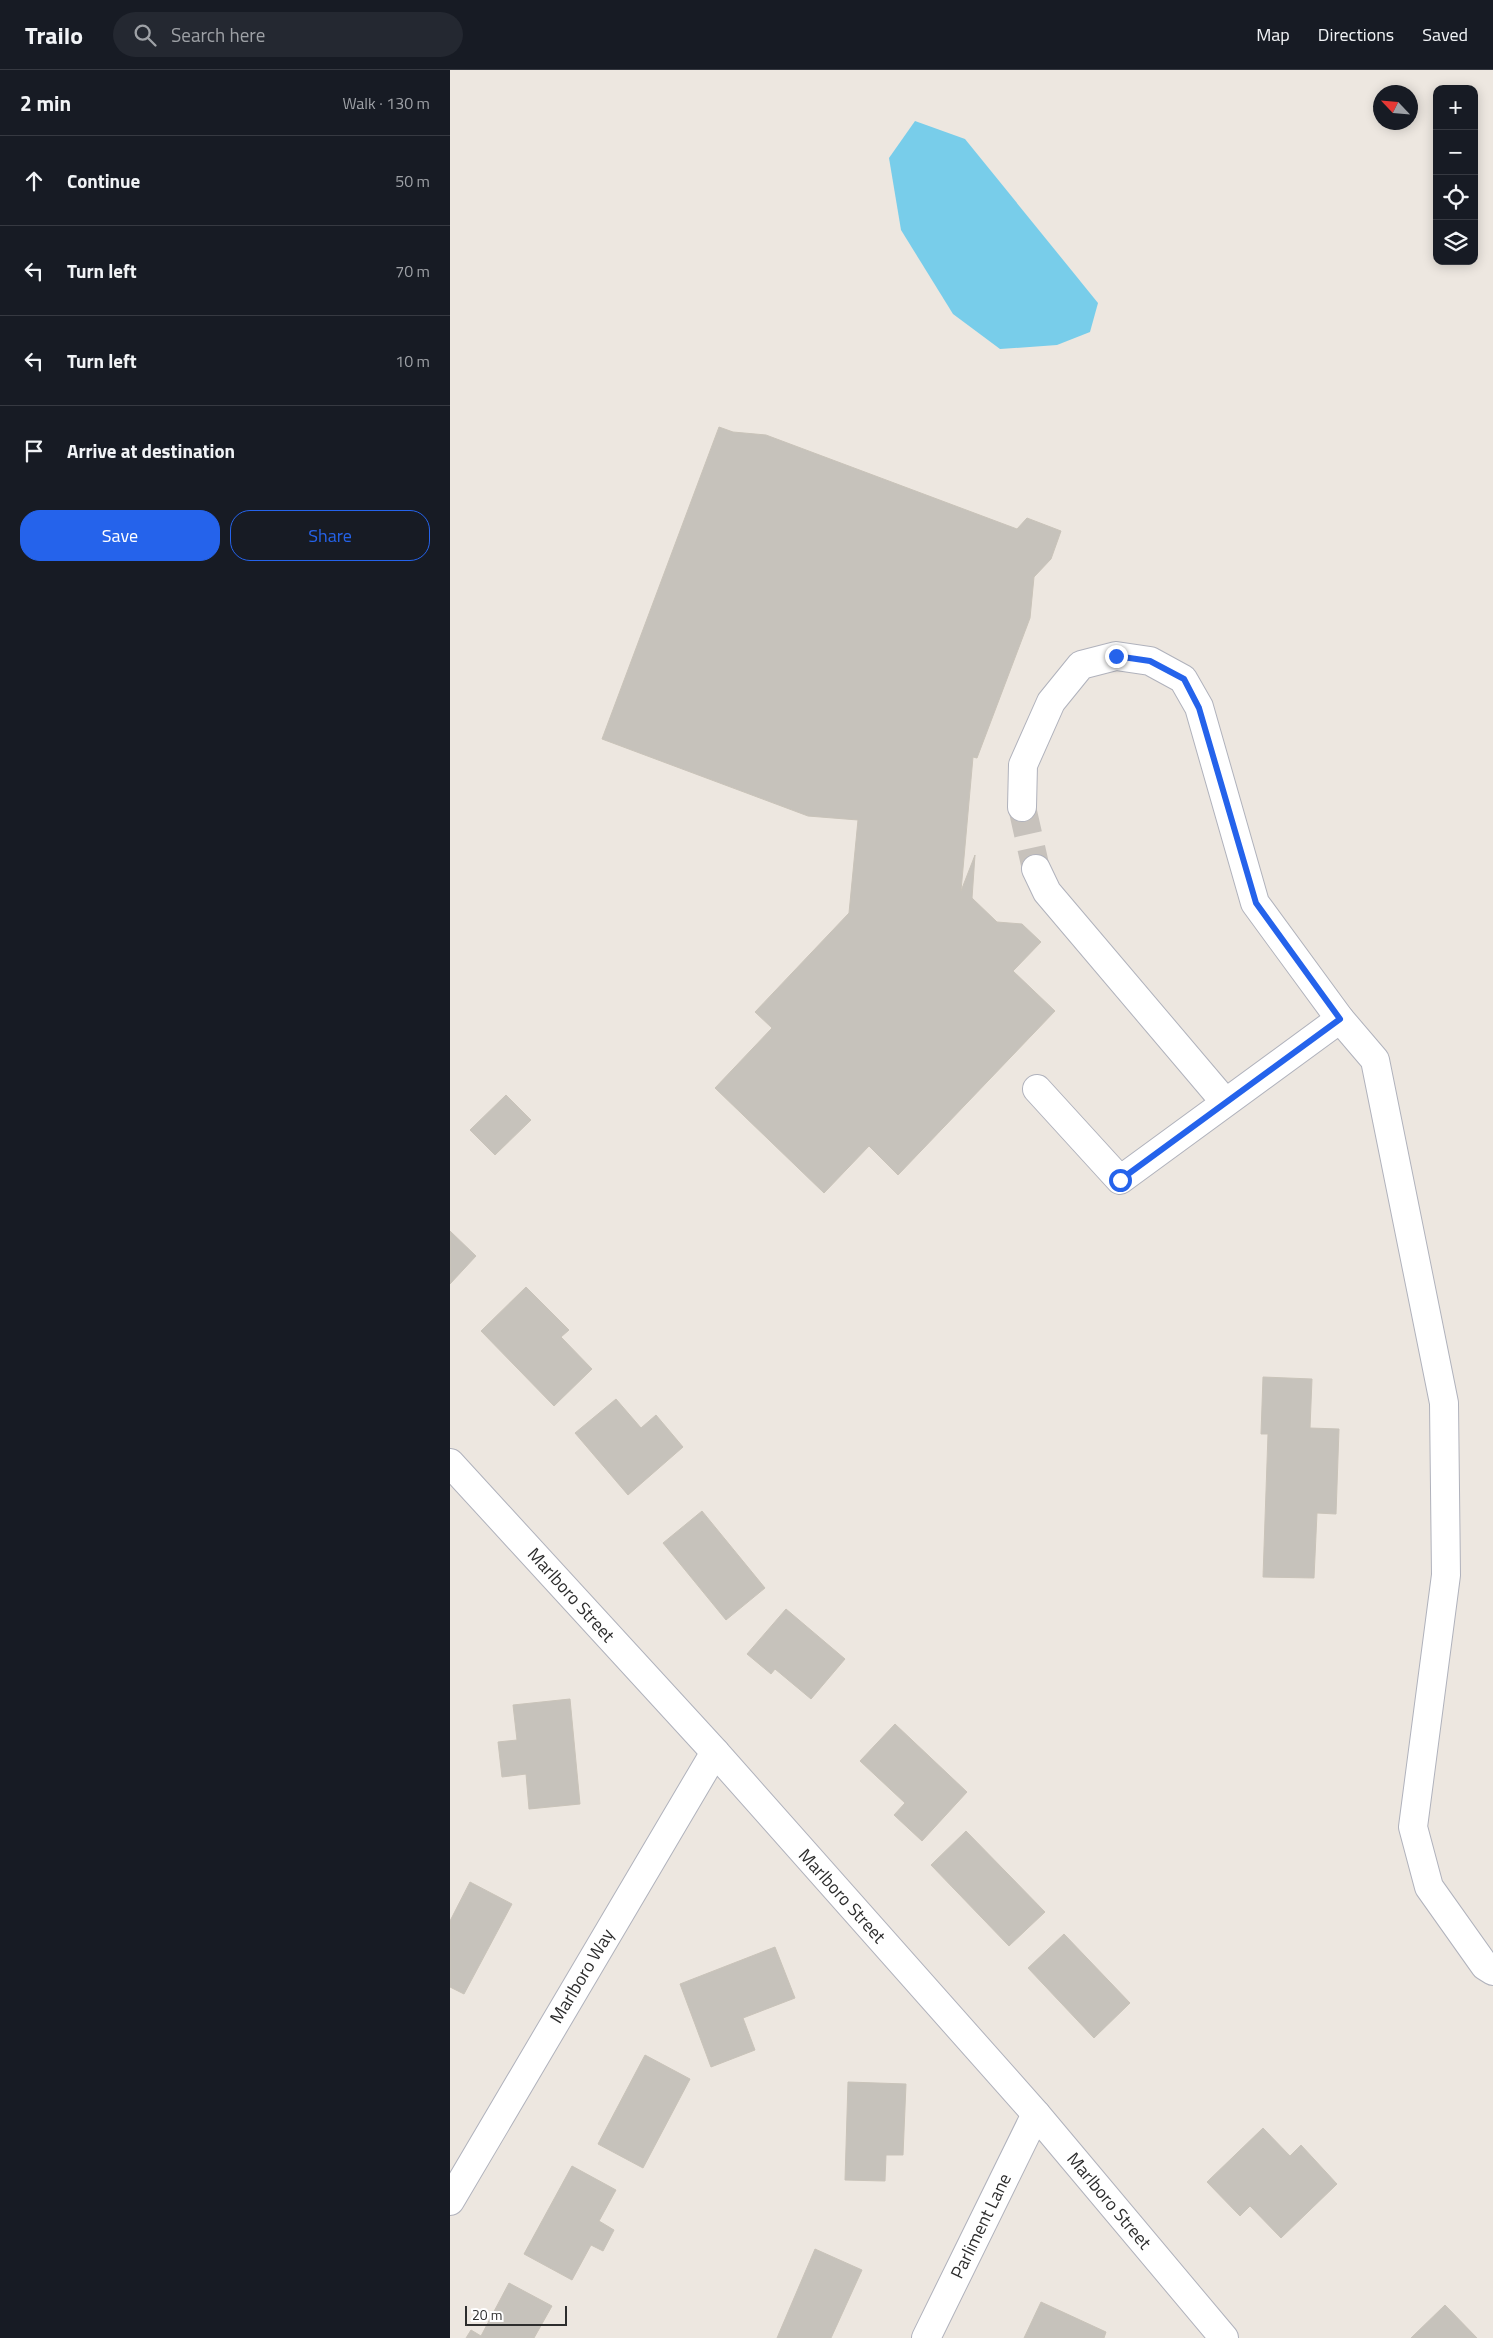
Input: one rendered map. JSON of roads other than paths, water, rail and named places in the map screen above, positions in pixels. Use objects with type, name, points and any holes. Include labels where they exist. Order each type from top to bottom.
[{"type":"street","points":[[1022,808],[1023,765],[1051,702],[1081,665],[1116,656],[1150,661],[1184,679],[1199,708],[1256,903],[1340,1019],[1375,1060],[1444,1404],[1446,1574],[1413,1827],[1428,1887],[1485,1966],[1493,1971]]},
{"type":"street","points":[[1036,869],[1047,892],[1226,1102]]},
{"type":"street","points":[[1037,1089],[1120,1180],[1340,1019]]},
{"type":"street","name":"Marlboro Street","points":[[450,1463],[715,1752],[1036,2114],[1224,2338]]},
{"type":"street","name":"Marlboro Way","points":[[450,2201],[715,1752]]},
{"type":"street","name":"Parliment Lane","points":[[926,2338],[1036,2114]]},
{"type":"water","points":[[915,121],[965,139],[1098,303],[1090,332],[1057,345],[1000,349],[953,314],[901,230],[889,158]]},
{"type":"tunnel","points":[[1022,807],[1036,869]]}]
